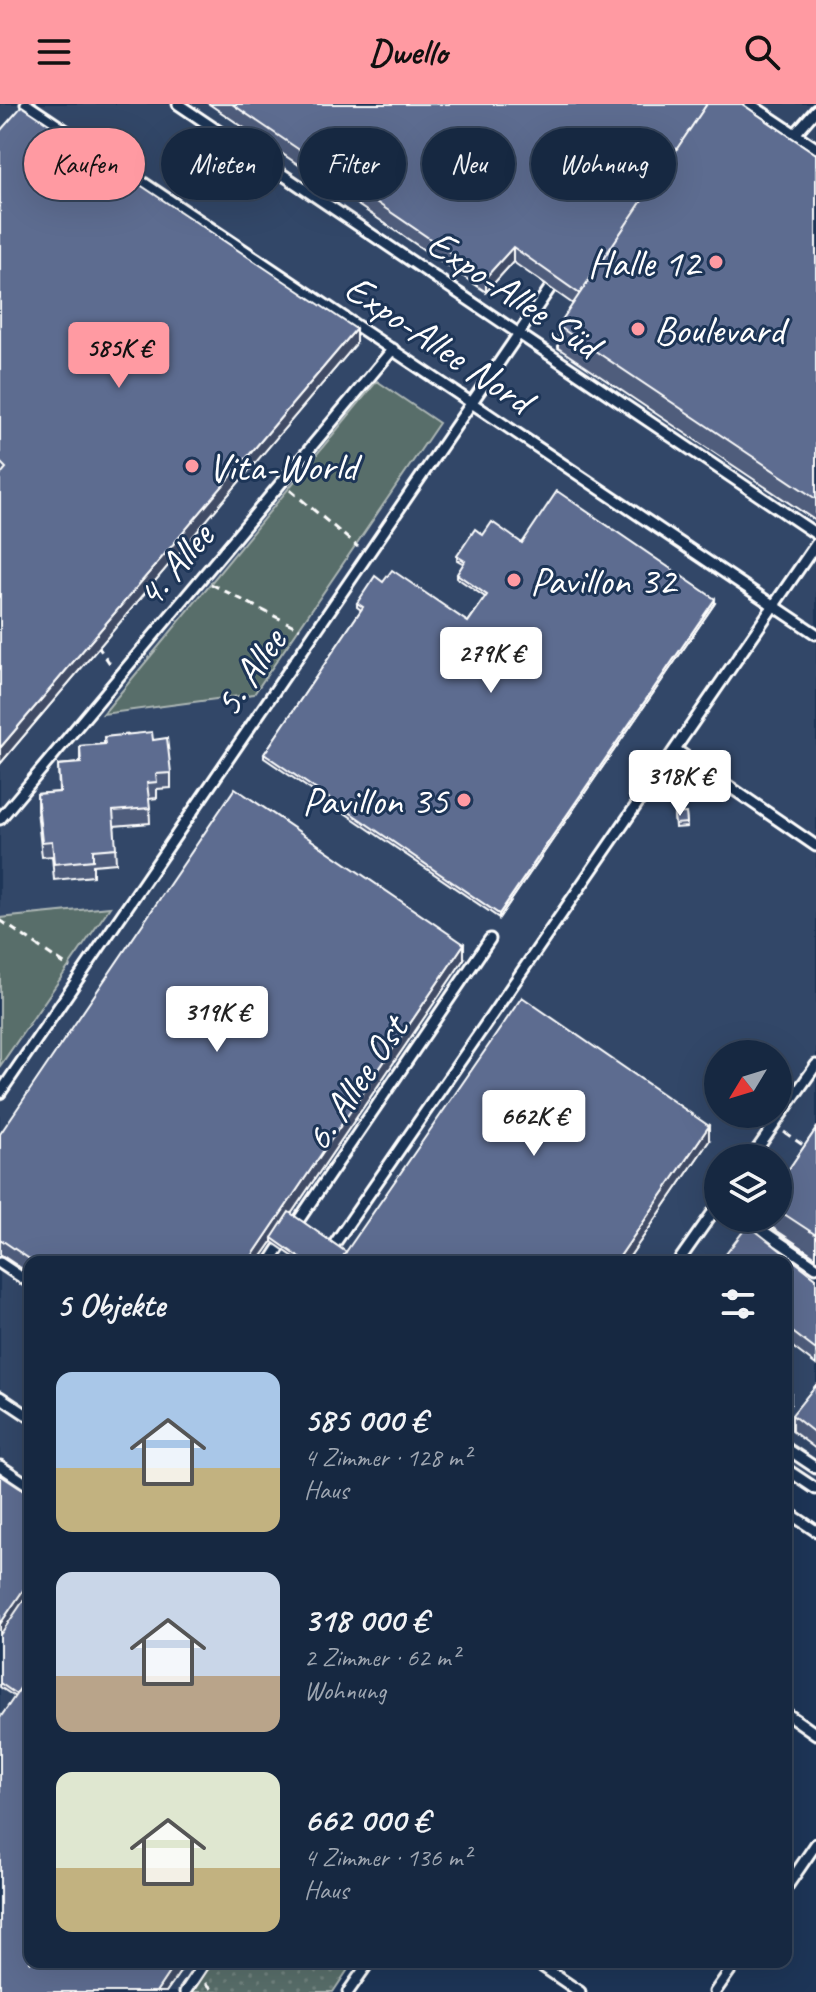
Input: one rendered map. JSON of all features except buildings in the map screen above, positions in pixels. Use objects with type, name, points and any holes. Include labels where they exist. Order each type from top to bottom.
[{"type":"lane","name":"Expo-Allee Nord","points":[[26,104],[816,634]]},
{"type":"lane","name":"Expo-Allee Süd","points":[[178,104],[816,534]]},
{"type":"lane","points":[[750,104],[816,148]]},
{"type":"lane","points":[[795,134],[816,110]]},
{"type":"lane","name":"5. Allee","points":[[0,1093],[550,288]]},
{"type":"lane","name":"4. Allee","points":[[0,819],[393,349]]},
{"type":"lane","points":[[326,1256],[816,544]]},
{"type":"lane","points":[[676,750],[816,846]]},
{"type":"lane","name":"6. Allee Ost","points":[[274,1256],[490,939]]},
{"type":"lane","points":[[792,1100],[816,1065]]},
{"type":"lane","points":[[682,1256],[704,1225]]},
{"type":"lane","points":[[765,1232],[816,1267]]},
{"type":"lane","points":[[0,1263],[24,1279]]},
{"type":"lane","points":[[0,1397],[24,1413]]},
{"type":"lane","points":[[792,1452],[816,1468]]},
{"type":"lane","points":[[0,1466],[24,1482]]},
{"type":"lane","points":[[792,1473],[816,1489]]},
{"type":"lane","points":[[792,1515],[816,1531]]},
{"type":"lane","points":[[792,1717],[816,1734]]},
{"type":"lane","points":[[792,1879],[816,1844]]},
{"type":"lane","points":[[185,1992],[201,1968]]},
{"type":"lane","points":[[348,1992],[365,1968]]},
{"type":"lane","points":[[545,1968],[580,1992]]},
{"type":"lane","points":[[715,1992],[732,1968]]},
{"type":"path","points":[[281,483],[367,554]]},
{"type":"path","points":[[202,579],[311,635]]},
{"type":"path","points":[[88,637],[99,647],[120,678]]},
{"type":"path","points":[[0,920],[80,975]]},
{"type":"path","points":[[777,1128],[812,1154]]},
{"type":"shaded area","points":[[0,104],[816,104],[816,1482],[792,1465],[792,1256],[24,1256],[24,1968],[349,1968],[333,1992],[0,1992]]},
{"type":"green space","points":[[377,381],[439,423],[254,694],[103,714]]},
{"type":"green space","points":[[110,907],[0,1066],[0,918]]},
{"type":"green space","points":[[201,1968],[349,1968],[333,1992],[185,1992]]},
{"type":"place","name":"Halle 12","points":[[716,262]]},
{"type":"place","name":"Boulevard","points":[[638,329]]},
{"type":"place","name":"Vita-World","points":[[192,466]]},
{"type":"place","name":"Pavillon 32","points":[[514,580]]},
{"type":"place","name":"Pavillon 35","points":[[464,800]]}]
